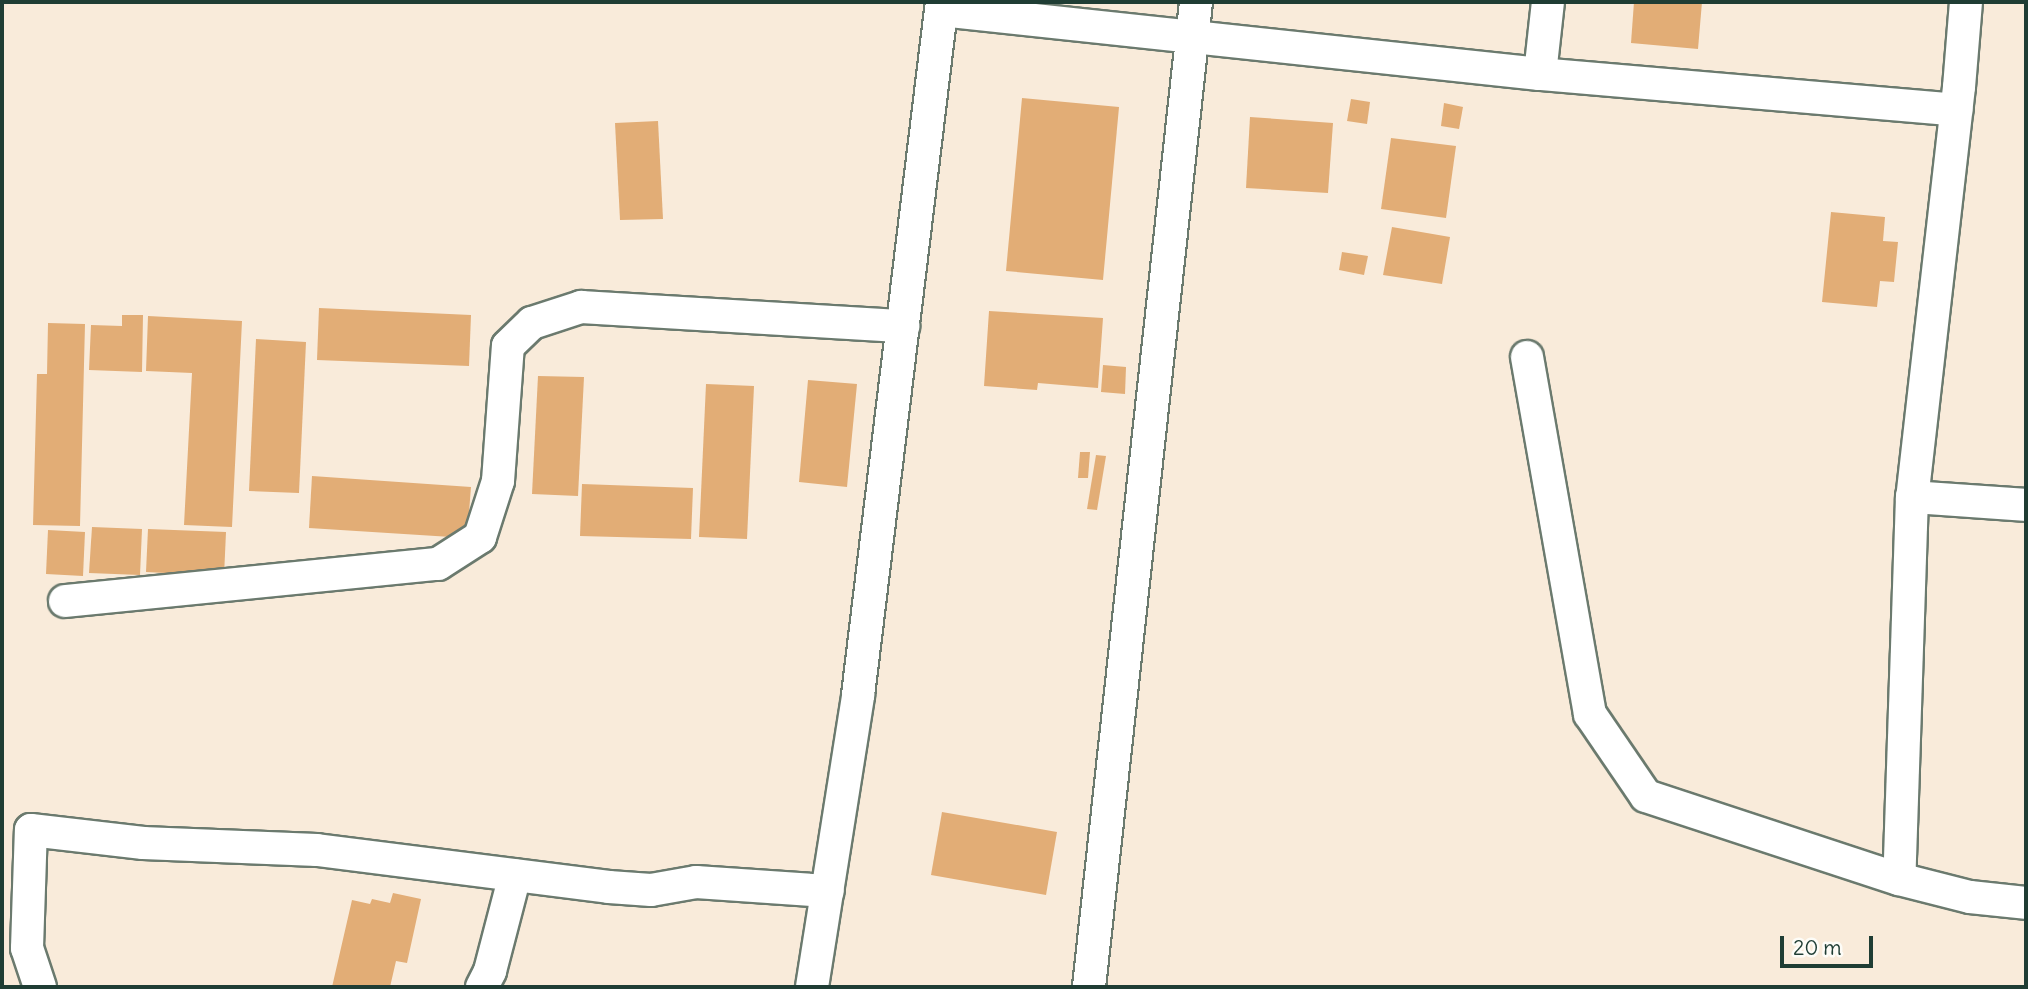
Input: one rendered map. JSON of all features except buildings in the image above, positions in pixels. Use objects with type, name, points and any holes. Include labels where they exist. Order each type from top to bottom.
[{"type":"street","points":[[1088,987],[1190,37],[1196,2]]},
{"type":"street","points":[[1540,74],[1548,2]]},
{"type":"street","points":[[1899,878],[1912,497],[1966,2]]},
{"type":"street","points":[[812,987],[858,695],[942,6],[1190,37],[1540,74],[1956,110]]},
{"type":"street","points":[[65,601],[438,564],[480,537],[498,481],[508,346],[532,323],[581,307],[903,326]]},
{"type":"street","points":[[1527,357],[1590,714],[1646,796],[1899,878],[1970,897],[2026,904]]},
{"type":"street","points":[[1912,497],[2026,505]]},
{"type":"street","points":[[40,987],[27,948],[31,830],[143,842],[317,850],[652,890],[696,882],[828,891]]},
{"type":"street","points":[[482,987],[490,971],[515,874]]}]
